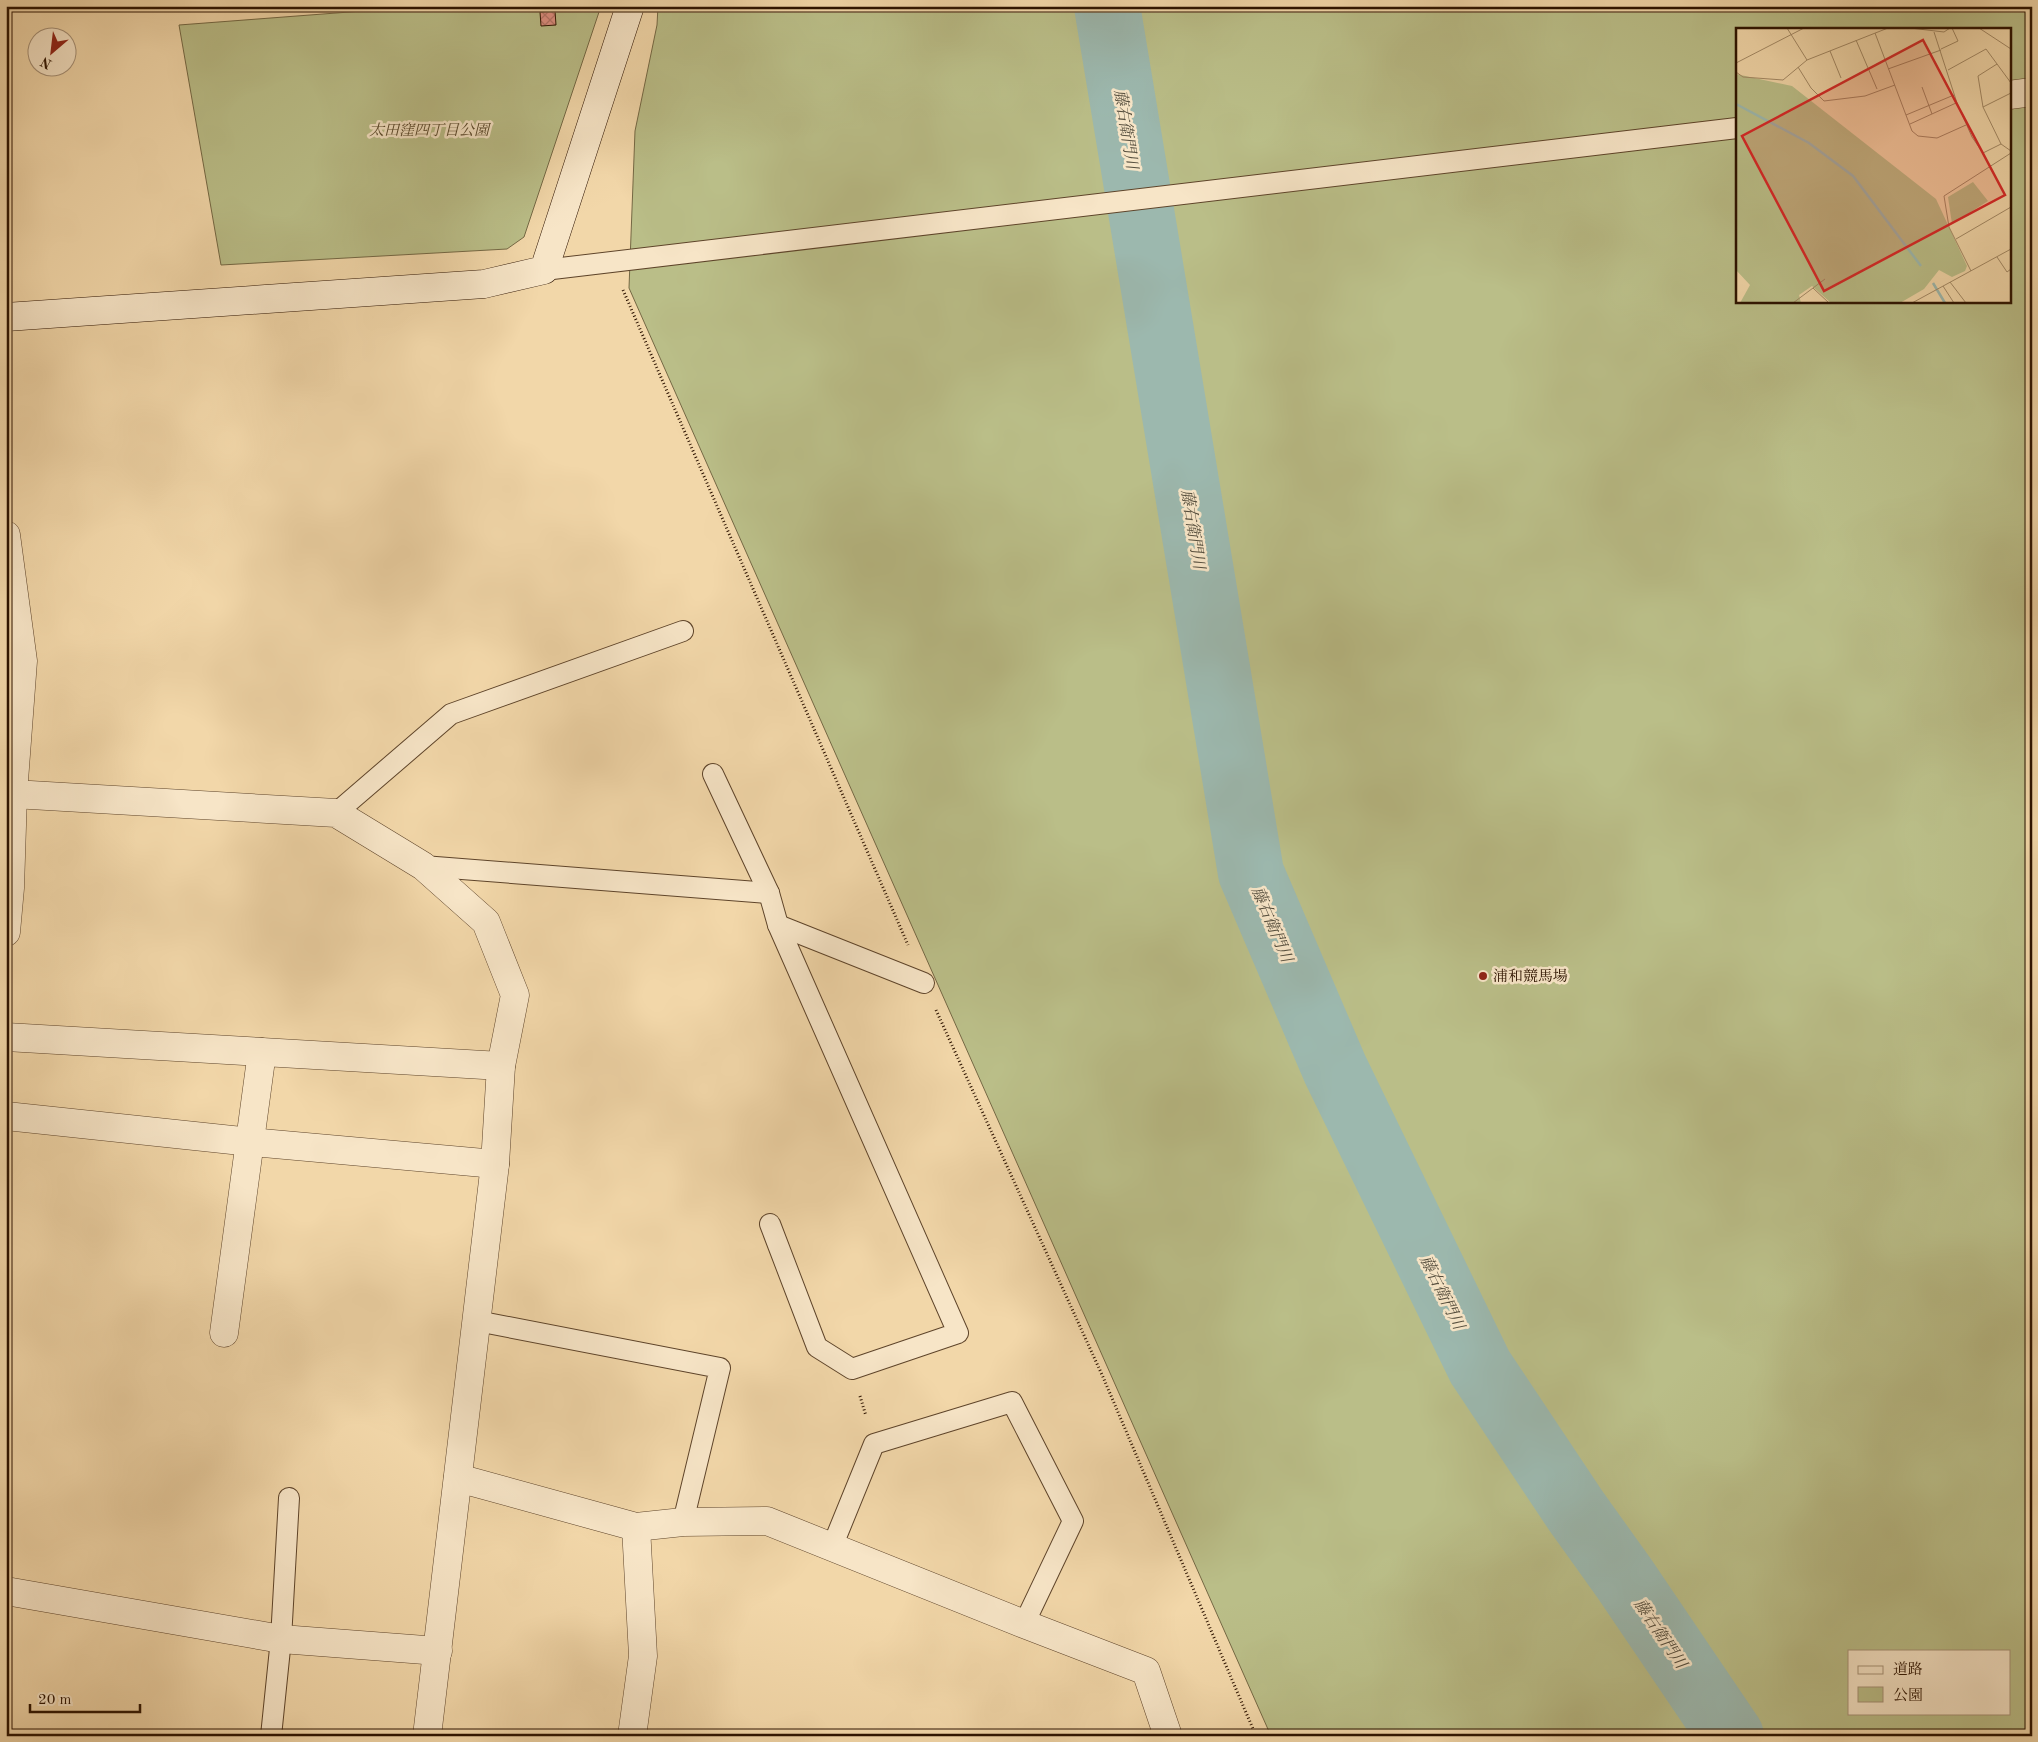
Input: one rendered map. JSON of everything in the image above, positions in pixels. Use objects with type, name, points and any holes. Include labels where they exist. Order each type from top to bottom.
[{"type":"street","points":[[6,317],[484,284],[544,270],[630,6]]},
{"type":"street","points":[[2010,95],[2032,92]]},
{"type":"street","points":[[6,535],[23,661],[12,744],[13,794],[10,888],[6,932]]},
{"type":"street","points":[[13,794],[336,813],[423,866],[486,922],[515,995],[501,1066],[495,1164],[427,1736]]},
{"type":"street","points":[[6,1037],[501,1066]]},
{"type":"street","points":[[224,1333],[262,1052]]},
{"type":"street","points":[[6,1116],[251,1142],[495,1164]]},
{"type":"street","points":[[458,1478],[636,1527],[684,1522],[767,1520],[1146,1671],[1168,1736]]},
{"type":"street","points":[[632,1736],[643,1656],[636,1527]]},
{"type":"street","points":[[6,1591],[281,1639],[438,1651]]},
{"type":"lane","points":[[544,270],[1736,128]]},
{"type":"lane","points":[[336,813],[450,714],[682,631]]},
{"type":"lane","points":[[713,774],[769,893],[778,925],[958,1333],[852,1369],[818,1347],[770,1224]]},
{"type":"lane","points":[[423,866],[769,893]]},
{"type":"lane","points":[[778,925],[924,983]]},
{"type":"lane","points":[[477,1321],[720,1368],[684,1522]]},
{"type":"lane","points":[[832,1547],[874,1444],[1012,1402],[1073,1521],[1024,1624]]},
{"type":"lane","points":[[271,1736],[281,1639],[289,1498]]},
{"type":"path","points":[[852,1369],[874,1444]]},
{"type":"green space","name":"太田窪四丁目公園","points":[[428,6],[601,6],[524,237],[507,249],[221,265],[179,25]]},
{"type":"green space","name":"浦和競馬場","points":[[658,6],[2032,6],[2032,1736],[1271,1736],[629,288],[635,131],[657,25]]},
{"type":"building","points":[[555,11],[556,25],[541,26],[540,12]]},
{"type":"waterway","name":"藤右衛門川","points":[[1107,6],[1251,873],[1335,1069],[1480,1367],[1576,1511],[1624,1578],[1731,1736]]},
{"type":"place","name":"浦和競馬場","points":[[1483,976]]}]
